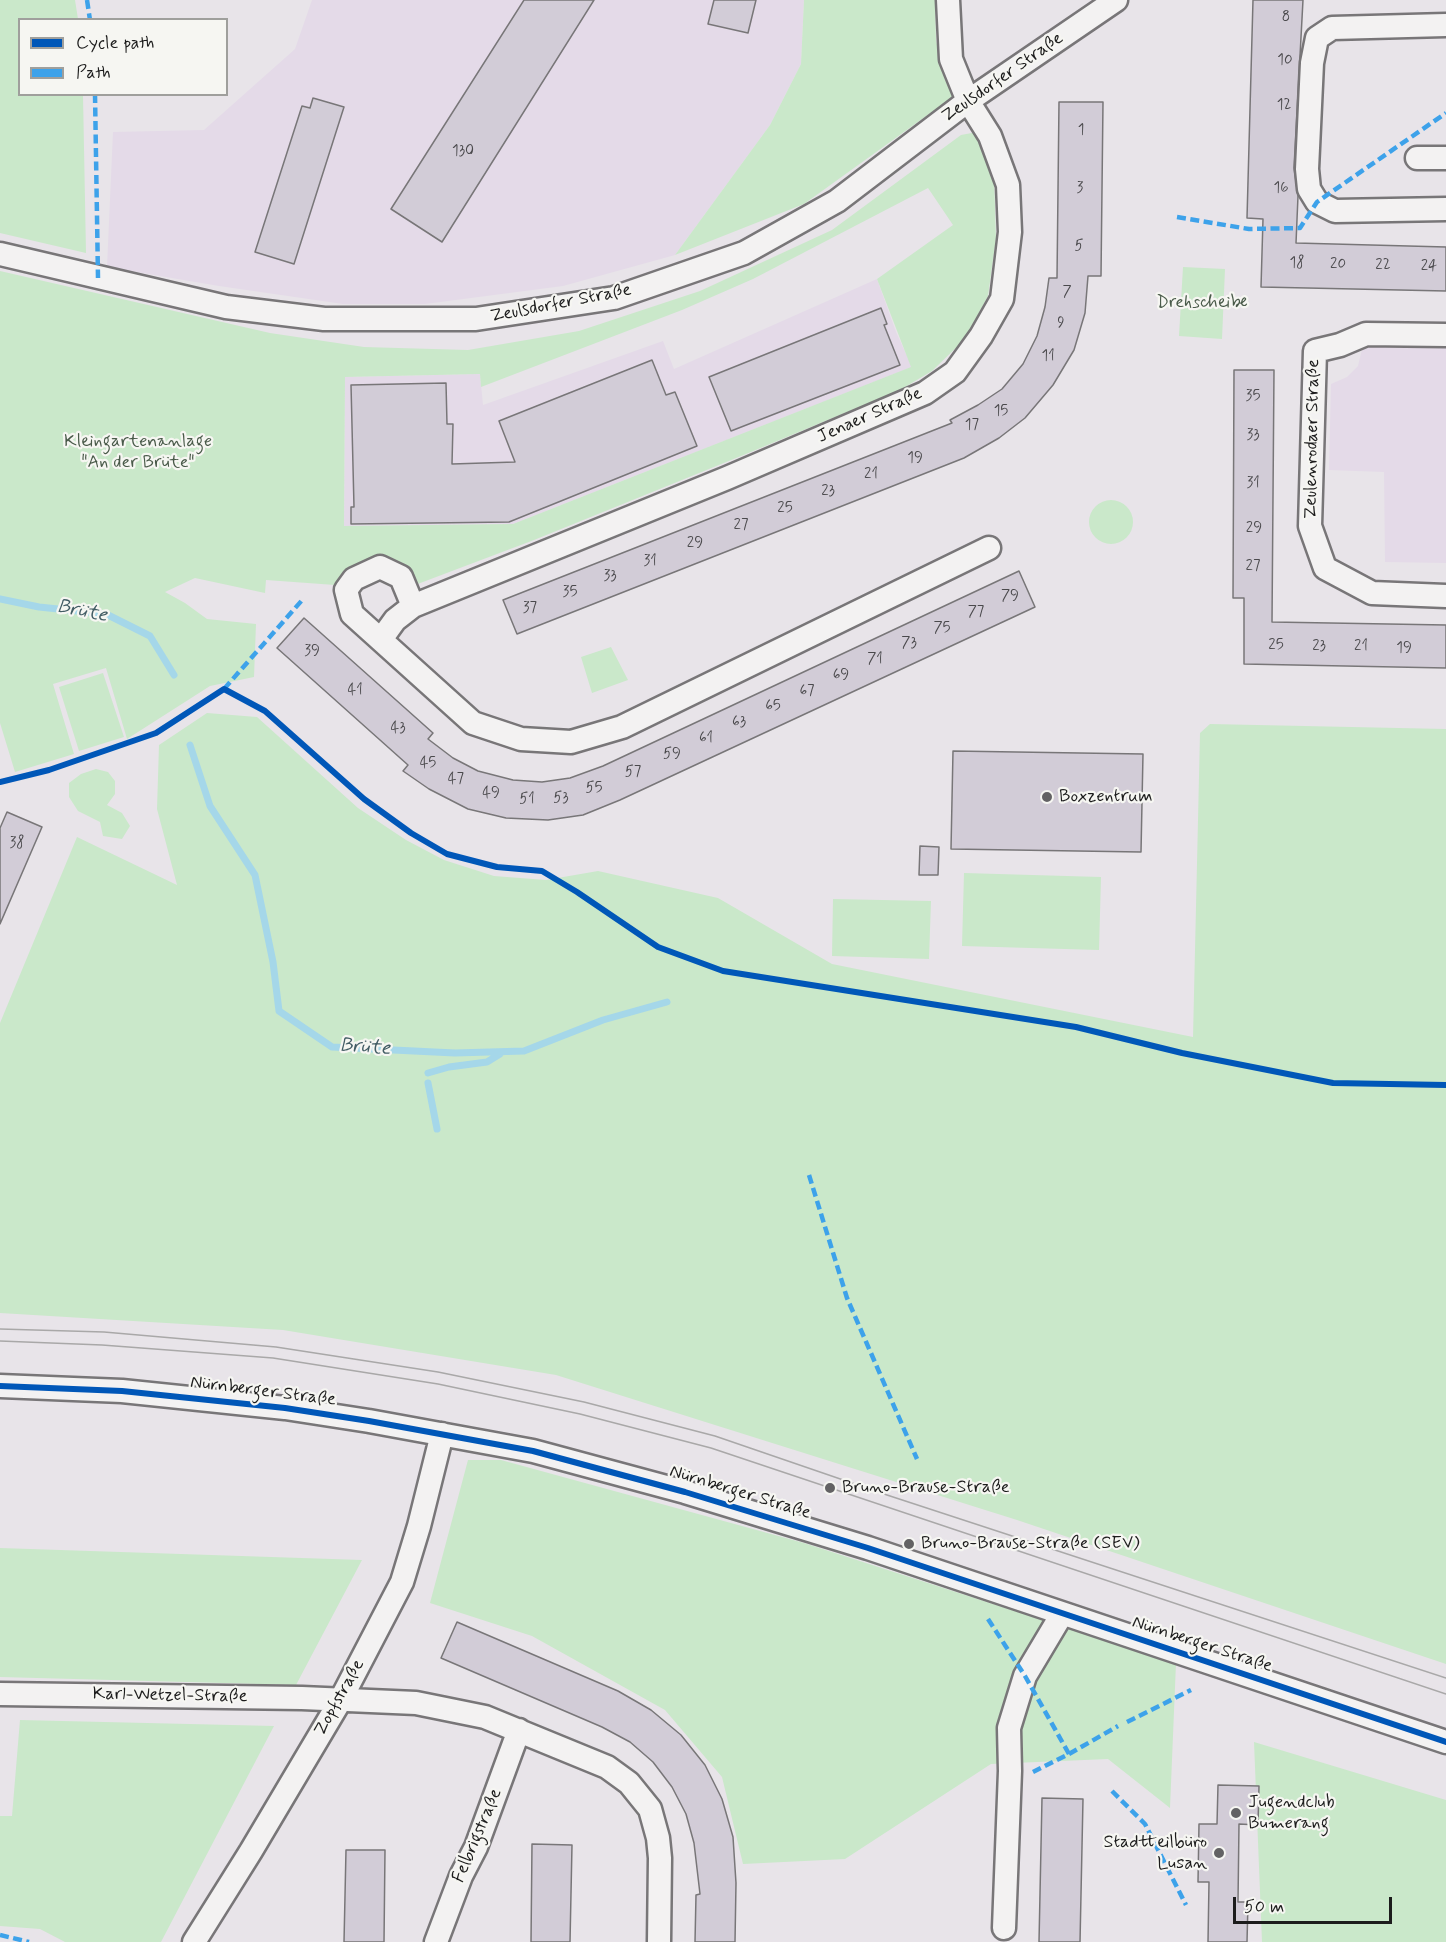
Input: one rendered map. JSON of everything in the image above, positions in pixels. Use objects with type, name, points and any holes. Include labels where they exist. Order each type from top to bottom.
[{"type":"street","name":"Jenaer Straße","points":[[382,638],[395,620],[413,606],[727,478],[914,398],[955,372],[981,336],[1002,299],[1010,232],[1008,185],[990,136],[968,101],[951,59],[948,0]]},
{"type":"street","name":"Zeulsdorfer Straße","points":[[0,254],[226,307],[324,319],[476,319],[614,298],[744,253],[837,201],[968,101],[1116,0]]},
{"type":"street","points":[[1446,25],[1332,28],[1317,38],[1312,63],[1307,169],[1309,189],[1317,202],[1335,211],[1446,209]]},
{"type":"street","points":[[1417,158],[1446,158]]},
{"type":"street","name":"Zeulenrodaer Straße","points":[[1446,335],[1366,334],[1340,345],[1315,351],[1310,526],[1325,568],[1362,588],[1372,593],[1446,596]]},
{"type":"street","points":[[413,606],[401,577],[380,567],[354,579],[346,590],[352,614],[382,638],[473,723],[522,739],[571,742],[622,727],[989,548]]},
{"type":"street","name":"Nürnberger Straße","points":[[0,1386],[122,1391],[285,1408],[442,1434],[533,1452],[686,1492],[868,1548],[1446,1742]]},
{"type":"street","name":"Zopfstraße","points":[[194,1942],[340,1701],[402,1582],[419,1526],[442,1434]]},
{"type":"street","points":[[1004,1928],[1010,1771],[1009,1728],[1025,1676],[1062,1614]]},
{"type":"street","name":"Karl-Wetzel-Straße","points":[[0,1694],[302,1698],[416,1703],[485,1716],[607,1767],[629,1783],[650,1809],[658,1838],[660,1858],[659,1942]]},
{"type":"street","name":"Felbrigstraße","points":[[436,1942],[461,1876],[476,1847],[519,1730]]},
{"type":"shaded area","points":[[312,0],[804,0],[801,64],[770,125],[675,255],[563,286],[425,304],[343,304],[107,267],[113,132],[204,130],[295,49]]},
{"type":"shaded area","points":[[877,279],[896,332],[912,367],[513,524],[344,526],[345,377],[480,374],[483,405],[663,341],[674,369]]},
{"type":"shaded area","points":[[1363,345],[1446,346],[1446,563],[1385,562],[1384,472],[1329,470],[1331,384],[1347,377],[1358,366]]},
{"type":"green space","points":[[0,0],[75,0],[78,18],[18,18],[18,96],[83,96],[86,253],[0,233]]},
{"type":"green space","points":[[804,0],[935,0],[936,40],[945,80],[954,96],[804,204],[675,255],[770,125],[801,64]]},
{"type":"green space","name":"Kleingartenanlage \"An der Brüte\"","points":[[977,132],[994,174],[996,238],[988,296],[964,340],[932,371],[900,390],[746,454],[534,540],[415,585],[381,560],[360,563],[335,585],[266,580],[265,593],[195,578],[165,592],[207,619],[256,624],[254,677],[210,686],[127,739],[106,668],[53,684],[74,754],[15,772],[0,723],[0,271],[270,333],[364,347],[468,350],[579,331],[700,291],[832,230],[961,135]],"holes":[[[928,188],[953,225],[877,279],[911,367],[513,524],[344,526],[345,377],[480,374],[481,387],[682,310],[753,279]]]},
{"type":"green space","name":"Drehscheibe","points":[[1183,267],[1225,269],[1222,339],[1179,336]]},
{"type":"green space","points":[[1111,500],[1120,501],[1127,506],[1132,513],[1132,531],[1127,538],[1120,543],[1111,544],[1102,543],[1095,538],[1090,531],[1089,522],[1090,513],[1095,506],[1102,501]]},
{"type":"green space","points":[[611,647],[628,680],[592,693],[581,657]]},
{"type":"green space","points":[[103,673],[124,737],[79,751],[59,687]]},
{"type":"green space","points":[[207,713],[257,717],[358,808],[406,840],[444,860],[494,876],[546,880],[598,871],[718,898],[832,964],[1193,1037],[1200,733],[1210,724],[1446,729],[1446,1664],[1017,1520],[556,1375],[283,1330],[0,1313],[0,1023],[77,837],[177,885],[157,809],[159,745]]},
{"type":"green space","points":[[96,769],[108,772],[115,781],[115,794],[107,805],[122,813],[130,826],[122,839],[103,836],[100,822],[78,811],[69,797],[69,783],[81,774]]},
{"type":"green space","points":[[964,873],[1101,877],[1099,950],[962,946]]},
{"type":"green space","points":[[833,899],[931,901],[929,959],[832,956]]},
{"type":"green space","points":[[468,1460],[501,1460],[804,1543],[1176,1663],[1170,1808],[1108,1759],[991,1764],[845,1859],[743,1864],[722,1777],[665,1710],[532,1636],[430,1603]]},
{"type":"green space","points":[[0,1548],[362,1560],[296,1685],[0,1677]]},
{"type":"green space","points":[[20,1720],[274,1726],[161,1942],[65,1942],[40,1929],[0,1926],[0,1816],[12,1816]]},
{"type":"green space","points":[[1254,1742],[1446,1800],[1446,1942],[1262,1942]]},
{"type":"building","points":[[524,0],[594,0],[442,242],[391,209]]},
{"type":"building","points":[[714,0],[756,0],[748,33],[708,24]]},
{"type":"building","points":[[1253,0],[1303,0],[1294,168],[1298,196],[1296,243],[1446,247],[1446,291],[1261,287],[1263,219],[1247,218]]},
{"type":"building","points":[[313,98],[344,107],[294,264],[255,252],[302,106],[310,108]]},
{"type":"building","points":[[1059,102],[1103,102],[1101,276],[1088,276],[1085,313],[1074,350],[1053,385],[1025,418],[999,438],[964,458],[517,634],[503,600],[952,423],[950,420],[1002,389],[1023,364],[1037,336],[1045,307],[1049,278],[1057,278]]},
{"type":"building","points":[[881,308],[887,324],[884,325],[900,365],[731,431],[709,377]]},
{"type":"building","points":[[652,360],[666,395],[675,392],[697,446],[509,522],[351,524],[351,507],[354,507],[351,385],[446,383],[447,424],[453,424],[452,464],[515,462],[499,421]]},
{"type":"building","points":[[1234,370],[1274,370],[1272,622],[1446,625],[1446,668],[1244,664],[1244,598],[1233,598]]},
{"type":"building","points":[[1019,571],[1035,607],[620,800],[583,815],[548,820],[506,818],[468,809],[429,789],[403,771],[408,765],[277,648],[304,618],[433,733],[428,739],[453,758],[478,771],[513,780],[542,782],[570,778],[603,766]]},
{"type":"building","name":"Boxzentrum","points":[[953,751],[1143,754],[1141,852],[951,849]]},
{"type":"building","points":[[7,812],[42,827],[0,924],[0,828]]},
{"type":"building","points":[[920,846],[939,847],[938,875],[919,875]]},
{"type":"building","points":[[457,1622],[618,1691],[651,1710],[681,1735],[705,1765],[722,1799],[733,1837],[736,1883],[735,1942],[695,1942],[696,1895],[700,1894],[694,1843],[686,1814],[672,1787],[653,1762],[630,1742],[602,1727],[441,1658]]},
{"type":"building","name":"Stadtteilbüro Lusan","points":[[1218,1785],[1259,1786],[1258,1825],[1239,1824],[1238,1902],[1248,1902],[1247,1942],[1208,1942],[1209,1882],[1198,1882],[1199,1824],[1217,1824]]},
{"type":"building","points":[[1042,1798],[1083,1799],[1080,1942],[1039,1942]]},
{"type":"building","points":[[532,1844],[572,1845],[570,1942],[531,1942]]},
{"type":"building","points":[[346,1850],[385,1850],[384,1942],[344,1942]]},
{"type":"waterway","name":"Brüte","points":[[0,599],[39,607],[106,614],[150,636],[174,675]]},
{"type":"waterway","name":"Brüte","points":[[190,745],[210,806],[255,875],[273,962],[279,1011],[332,1047],[455,1053],[524,1051],[603,1020],[667,1002]]},
{"type":"waterway","points":[[428,1073],[449,1067],[487,1062],[500,1054]]},
{"type":"waterway","points":[[428,1083],[437,1129]]},
{"type":"tram line","points":[[0,1329],[104,1332],[276,1347],[438,1372],[584,1402],[715,1436],[887,1495],[1446,1678]]},
{"type":"tram line","points":[[0,1341],[102,1345],[273,1358],[438,1384],[580,1414],[711,1448],[1446,1694]]},
{"type":"marked path","points":[[87,0],[90,18]]},
{"type":"marked path","points":[[95,96],[98,278]]},
{"type":"marked path","points":[[1177,217],[1249,229],[1300,228],[1317,202],[1446,113]]},
{"type":"marked path","points":[[224,689],[304,598]]},
{"type":"marked path","points":[[809,1175],[847,1298],[917,1459]]},
{"type":"marked path","points":[[988,1619],[1025,1676],[1069,1754],[1033,1772]]},
{"type":"marked path","points":[[1127,1722],[1191,1690]]},
{"type":"marked path","points":[[1069,1754],[1118,1726]]},
{"type":"marked path","points":[[1112,1791],[1145,1824],[1186,1905]]},
{"type":"marked path","points":[[0,1935],[29,1942]]},
{"type":"cycle path","points":[[0,782],[49,770],[156,733],[224,689],[265,711],[364,799],[411,833],[447,854],[497,867],[542,871],[658,947],[723,971],[1076,1027],[1182,1053],[1333,1083],[1446,1085]]},
{"type":"cycle path","points":[[0,1386],[122,1391],[285,1408],[533,1451],[685,1492],[868,1548],[1446,1742]]},
{"type":"place","name":"Boxzentrum","points":[[1047,797]]},
{"type":"place","name":"Bruno-Brause-Straße","points":[[830,1488]]},
{"type":"place","name":"Bruno-Brause-Straße (SEV)","points":[[909,1544]]},
{"type":"place","name":"Jugendclub Bumerang","points":[[1236,1813]]},
{"type":"place","name":"Stadtteilbüro Lusan","points":[[1219,1853]]}]
